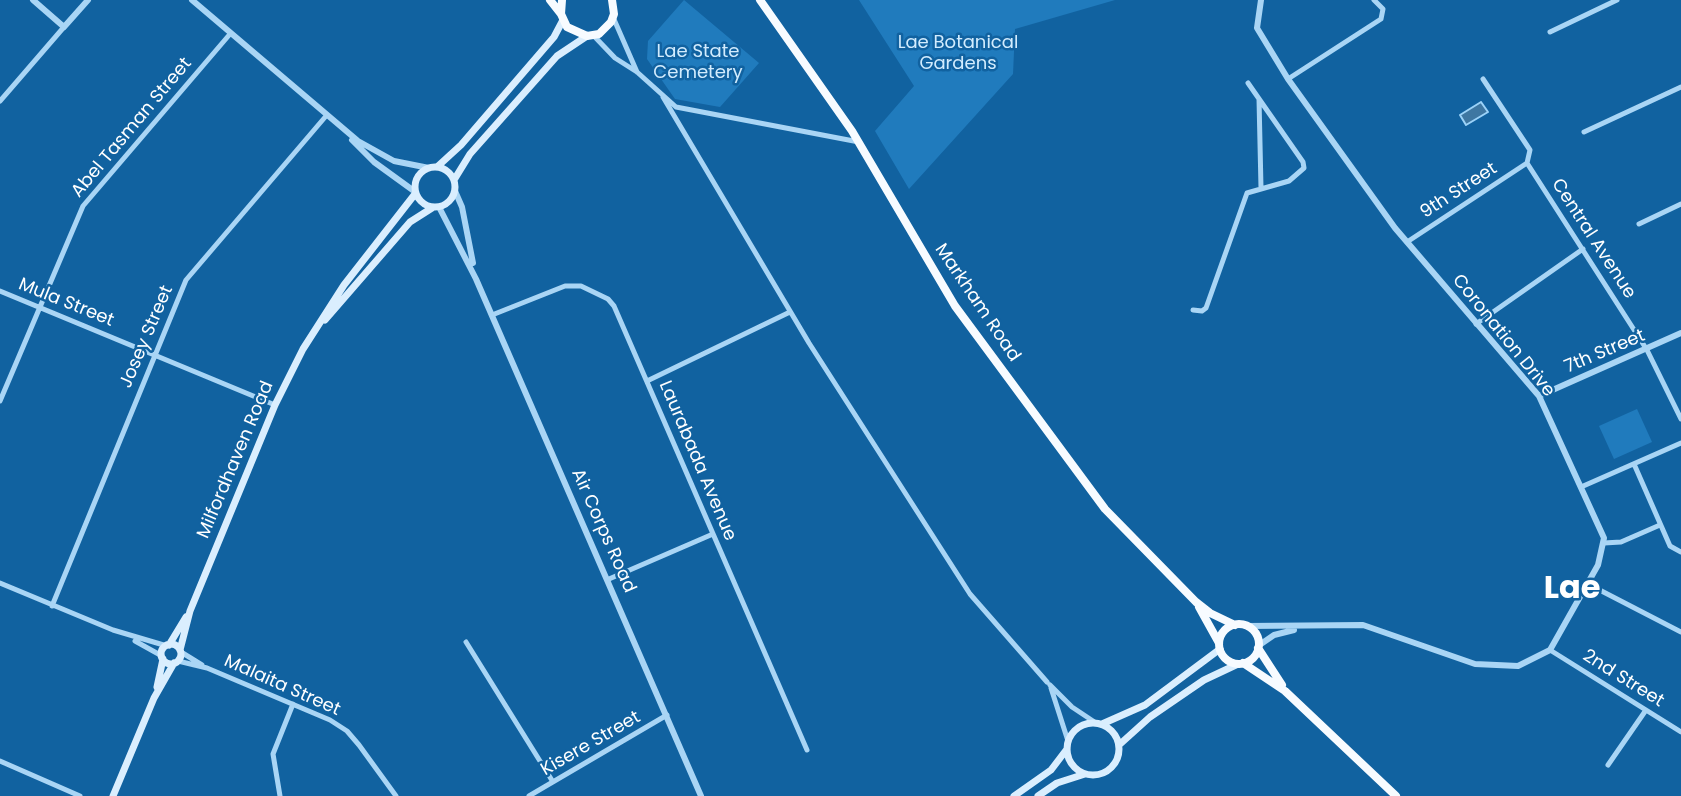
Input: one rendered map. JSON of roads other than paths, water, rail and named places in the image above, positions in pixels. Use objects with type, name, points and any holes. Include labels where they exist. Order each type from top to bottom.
[{"type":"main road","points":[[550,0],[574,33],[590,36]]},
{"type":"main road","points":[[433,167],[448,171],[454,180],[455,191],[452,198],[436,208],[421,202],[415,193],[416,178],[461,145],[550,41],[562,17],[562,0]]},
{"type":"main road","name":"Markham Road","points":[[760,0],[859,142],[955,306],[1106,511],[1196,602],[1220,619],[1235,625]]},
{"type":"main road","points":[[454,180],[470,155],[557,56],[606,29],[613,16],[614,2]]},
{"type":"main road","name":"Milfordhaven Road","points":[[176,662],[190,611],[275,405],[303,349],[344,285],[415,193]]},
{"type":"main road","name":"Milfordhaven Road","points":[[320,325],[362,281],[410,222],[436,208]]},
{"type":"main road","name":"Markham Road","points":[[1196,602],[1219,646]]},
{"type":"main road","name":"Milfordhaven Road","points":[[162,658],[190,611]]},
{"type":"main road","points":[[1014,796],[1051,771],[1076,729],[1145,705],[1219,646],[1226,629],[1235,625],[1246,626],[1255,634],[1258,647],[1285,691]]},
{"type":"main road","points":[[168,645],[180,651]]},
{"type":"main road","points":[[1219,646],[1225,658],[1285,691],[1396,796]]},
{"type":"main road","points":[[1119,745],[1139,725],[1204,680],[1253,658],[1258,647]]},
{"type":"main road","points":[[113,796],[154,698],[176,662],[162,658],[154,698]]},
{"type":"main road","points":[[1038,796],[1058,783],[1086,774],[1097,775],[1110,769],[1118,757],[1119,745],[1113,732],[1099,723]]},
{"type":"main road","points":[[1068,745],[1074,767],[1086,774]]},
{"type":"street","points":[[33,0],[64,27]]},
{"type":"street","points":[[0,101],[88,0]]},
{"type":"street","points":[[192,0],[345,131],[394,161],[433,167]]},
{"type":"street","name":"Coronation Drive","points":[[1261,0],[1257,28],[1288,79],[1407,242],[1539,396],[1604,532],[1604,543]]},
{"type":"street","points":[[1288,79],[1381,19],[1382,6],[1374,0]]},
{"type":"street","points":[[1550,32],[1617,0]]},
{"type":"street","points":[[613,16],[637,72]]},
{"type":"street","name":"Abel Tasman Street","points":[[0,401],[88,200],[230,34]]},
{"type":"street","points":[[590,36],[615,58],[637,72],[663,97],[790,312],[970,594],[1047,682]]},
{"type":"street","name":"Central Avenue","points":[[1483,79],[1530,150],[1527,163],[1647,350],[1681,419]]},
{"type":"street","points":[[1193,310],[1202,312],[1206,308],[1242,199],[1247,192],[1289,181],[1304,168],[1248,83]]},
{"type":"street","points":[[1584,132],[1681,88]]},
{"type":"street","points":[[663,97],[691,112],[748,120],[859,142]]},
{"type":"street","points":[[1259,99],[1261,188]]},
{"type":"street","name":"Josey Street","points":[[52,606],[153,355],[191,274],[326,116]]},
{"type":"street","points":[[345,131],[366,156],[415,193]]},
{"type":"street","name":"9th Street","points":[[1407,242],[1527,163]]},
{"type":"street","name":"Air Corps Road","points":[[455,191],[462,207],[476,279]]},
{"type":"street","points":[[1639,224],[1681,204]]},
{"type":"street","name":"Air Corps Road","points":[[436,208],[476,279],[609,579],[701,796]]},
{"type":"street","points":[[1476,324],[1583,249]]},
{"type":"street","name":"Laurabada Avenue","points":[[492,315],[565,286],[581,286],[598,293],[614,306],[807,750]]},
{"type":"street","name":"Mula Street","points":[[0,291],[275,405]]},
{"type":"street","points":[[647,382],[790,312]]},
{"type":"street","name":"7th Street","points":[[1539,396],[1681,333]]},
{"type":"street","points":[[1581,487],[1681,443]]},
{"type":"street","points":[[1634,464],[1670,547],[1681,552]]},
{"type":"street","points":[[1246,626],[1370,627],[1490,667],[1526,664],[1550,650],[1588,584],[1604,543],[1621,542],[1660,525]]},
{"type":"street","points":[[609,579],[713,534]]},
{"type":"street","points":[[0,583],[113,630],[168,645]]},
{"type":"street","points":[[1588,584],[1681,632]]},
{"type":"street","points":[[1258,647],[1277,633],[1320,626]]},
{"type":"street","points":[[113,630],[162,658]]},
{"type":"street","points":[[466,642],[553,782]]},
{"type":"street","name":"2nd Street","points":[[1550,650],[1681,732]]},
{"type":"street","name":"Malaita Street","points":[[180,651],[208,668],[293,704],[347,731],[396,796]]},
{"type":"street","name":"Malaita Street","points":[[176,662],[208,668]]},
{"type":"street","points":[[1068,745],[1050,685],[1072,707],[1099,723]]},
{"type":"street","points":[[280,796],[273,754],[293,704]]},
{"type":"street","points":[[1608,765],[1646,710]]},
{"type":"street","name":"Kisere Street","points":[[529,796],[667,715]]},
{"type":"street","points":[[0,761],[80,796]]},
{"type":"district","name":"Lae","points":[[1572,590]]},
{"type":"park label","name":"Lae Botanical Gardens","points":[[958,53]]},
{"type":"park label","name":"Lae State Cemetery","points":[[698,62]]}]
